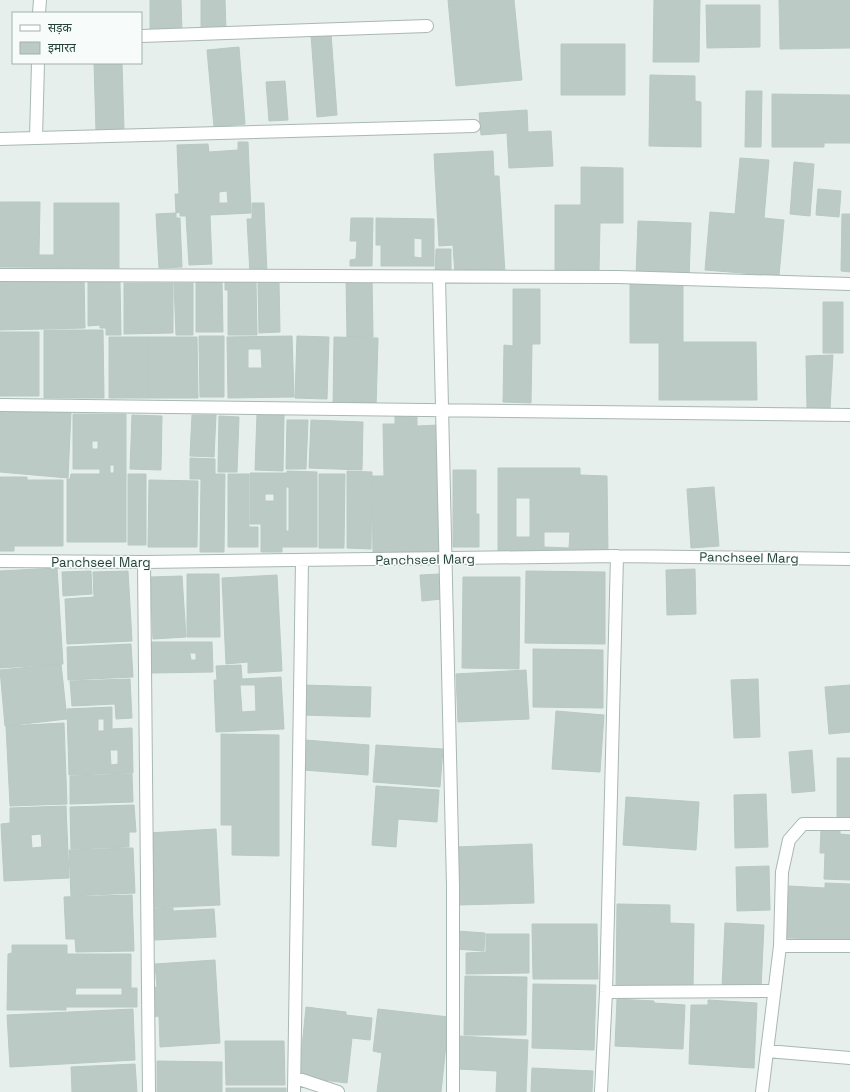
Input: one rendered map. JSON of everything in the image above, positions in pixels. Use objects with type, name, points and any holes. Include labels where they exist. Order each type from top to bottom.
[{"type":"street","points":[[39,12],[40,0]]},
{"type":"street","points":[[142,36],[427,26]]},
{"type":"street","points":[[36,138],[38,64]]},
{"type":"street","points":[[0,139],[474,126]]},
{"type":"street","points":[[0,275],[618,277],[850,284]]},
{"type":"street","points":[[439,276],[453,886],[453,1092]]},
{"type":"street","points":[[0,405],[850,415]]},
{"type":"street","points":[[601,1092],[606,992],[617,556]]},
{"type":"street","name":"Panchseel Marg","points":[[0,561],[302,561],[617,556],[850,559]]},
{"type":"street","points":[[294,1092],[296,1078],[302,561]]},
{"type":"street","points":[[144,562],[149,1092]]},
{"type":"street","points":[[762,1092],[780,946],[782,872],[789,840],[803,824],[850,824]]},
{"type":"street","points":[[780,946],[850,946]]},
{"type":"street","points":[[606,992],[774,991]]},
{"type":"street","points":[[767,1051],[850,1058]]},
{"type":"street","points":[[296,1078],[338,1092]]},
{"type":"building","points":[[150,0],[181,0],[182,33],[150,33]]},
{"type":"building","points":[[201,0],[225,0],[226,29],[201,30]]},
{"type":"building","points":[[448,0],[514,0],[522,80],[456,86]]},
{"type":"building","points":[[654,0],[700,0],[699,62],[653,62]]},
{"type":"building","points":[[779,0],[850,0],[850,48],[780,49]]},
{"type":"building","points":[[706,5],[760,5],[760,47],[707,48]]},
{"type":"building","points":[[331,34],[337,115],[317,117],[311,35]]},
{"type":"building","points":[[561,44],[625,44],[625,95],[561,95]]},
{"type":"building","points":[[239,47],[245,124],[214,127],[207,50]]},
{"type":"building","points":[[94,64],[122,64],[124,130],[96,131]]},
{"type":"building","points":[[650,75],[695,76],[695,101],[701,102],[701,147],[649,146]]},
{"type":"building","points":[[285,81],[288,120],[269,121],[266,82]]},
{"type":"building","points":[[746,91],[762,91],[761,147],[745,147]]},
{"type":"building","points":[[772,94],[850,95],[850,143],[824,143],[824,147],[772,147]]},
{"type":"building","points":[[527,110],[528,132],[551,131],[553,166],[509,168],[507,133],[481,135],[479,113]]},
{"type":"building","points":[[238,142],[248,142],[251,213],[210,215],[212,264],[189,265],[186,216],[180,216],[180,212],[176,213],[175,194],[179,194],[177,145],[208,144],[209,152],[238,150]]},
{"type":"building","points":[[493,151],[494,176],[499,176],[505,273],[455,276],[453,245],[439,246],[434,154]]},
{"type":"building","points":[[740,158],[769,160],[764,218],[784,220],[779,276],[705,270],[710,212],[735,214]]},
{"type":"building","points":[[794,162],[814,164],[810,216],[790,214]]},
{"type":"building","points":[[581,167],[623,168],[623,223],[600,223],[599,273],[555,272],[555,205],[581,205]]},
{"type":"building","points":[[818,189],[841,191],[839,217],[816,215]]},
{"type":"building","points":[[227,191],[228,203],[219,203],[219,192]]},
{"type":"building","points":[[0,202],[40,202],[39,255],[54,255],[54,203],[119,203],[119,268],[0,267]]},
{"type":"building","points":[[252,203],[264,203],[267,273],[250,274],[247,219],[252,219]]},
{"type":"building","points":[[176,213],[176,218],[180,218],[182,267],[159,268],[156,214]]},
{"type":"building","points":[[842,214],[850,214],[850,272],[841,271]]},
{"type":"building","points":[[351,218],[373,218],[372,266],[350,266],[350,260],[356,259],[357,241],[350,241]]},
{"type":"building","points":[[376,218],[434,219],[434,266],[381,266],[381,245],[376,245]],"holes":[[[414,238],[422,239],[422,258],[414,257]]]},
{"type":"building","points":[[638,221],[691,223],[689,279],[636,276]]},
{"type":"building","points":[[436,249],[451,249],[451,274],[435,274]]},
{"type":"building","points":[[84,277],[85,328],[0,330],[0,280]]},
{"type":"building","points":[[346,277],[372,277],[373,337],[347,337]]},
{"type":"building","points":[[279,281],[280,332],[259,333],[258,282]]},
{"type":"building","points":[[88,282],[120,282],[121,335],[106,335],[106,328],[100,328],[100,325],[88,326]]},
{"type":"building","points":[[196,282],[222,282],[223,332],[196,332]]},
{"type":"building","points":[[225,282],[256,282],[257,335],[228,335],[228,290],[225,290]]},
{"type":"building","points":[[630,282],[683,282],[683,342],[756,342],[757,400],[659,400],[659,343],[630,343]]},
{"type":"building","points":[[124,283],[173,283],[173,333],[124,334]]},
{"type":"building","points":[[174,283],[193,283],[193,335],[176,335]]},
{"type":"building","points":[[513,289],[540,289],[540,344],[532,344],[531,403],[503,402],[504,345],[513,346]]},
{"type":"building","points":[[823,302],[843,302],[843,353],[823,353]]},
{"type":"building","points":[[44,330],[103,330],[104,398],[44,398]]},
{"type":"building","points":[[0,332],[39,332],[39,396],[0,396]]},
{"type":"building","points":[[199,336],[224,336],[224,397],[200,397]]},
{"type":"building","points":[[292,336],[294,397],[228,398],[227,337]],"holes":[[[248,349],[261,349],[262,368],[248,368]]]},
{"type":"building","points":[[297,336],[329,337],[327,399],[295,398]]},
{"type":"building","points":[[109,337],[148,337],[148,398],[109,398]]},
{"type":"building","points":[[148,337],[197,337],[198,398],[148,398]]},
{"type":"building","points":[[334,337],[378,338],[376,408],[333,407]]},
{"type":"building","points":[[833,355],[830,408],[807,408],[806,356]]},
{"type":"building","points":[[0,408],[71,412],[68,478],[0,472]]},
{"type":"building","points":[[73,414],[126,414],[126,542],[67,542],[67,479],[70,479],[71,474],[100,474],[100,469],[73,469]],"holes":[[[92,441],[98,441],[98,449],[92,449]],[[110,465],[114,465],[114,473],[110,473]]]},
{"type":"building","points":[[257,414],[284,415],[283,471],[255,470]]},
{"type":"building","points":[[395,414],[417,414],[417,426],[440,425],[441,555],[373,556],[372,476],[384,476],[383,424],[395,424]]},
{"type":"building","points":[[132,415],[162,416],[161,470],[130,469]]},
{"type":"building","points":[[192,415],[216,415],[214,457],[190,456]]},
{"type":"building","points":[[219,416],[239,417],[237,472],[218,472]]},
{"type":"building","points":[[287,420],[308,420],[306,469],[286,469]]},
{"type":"building","points":[[311,420],[363,422],[362,470],[309,468]]},
{"type":"building","points":[[190,458],[215,459],[215,474],[225,474],[224,552],[200,552],[201,479],[190,479]]},
{"type":"building","points":[[498,468],[580,468],[580,475],[607,476],[608,553],[498,552]],"holes":[[[516,498],[530,498],[530,537],[516,537]],[[544,532],[570,532],[569,548],[544,547]]]},
{"type":"building","points":[[453,470],[476,470],[476,514],[479,514],[479,547],[453,547]]},
{"type":"building","points":[[287,471],[317,472],[317,547],[282,547],[282,552],[261,552],[261,524],[250,524],[250,473],[287,473]],"holes":[[[286,487],[289,487],[289,531],[286,531]],[[265,494],[274,494],[274,501],[265,501]]]},
{"type":"building","points":[[347,471],[372,472],[371,549],[347,548]]},
{"type":"building","points":[[128,474],[146,474],[146,545],[128,545]]},
{"type":"building","points":[[228,474],[249,474],[249,527],[258,527],[258,547],[228,547]]},
{"type":"building","points":[[319,474],[345,474],[344,548],[319,548]]},
{"type":"building","points":[[0,477],[27,477],[27,480],[63,480],[63,546],[14,546],[14,551],[0,551]]},
{"type":"building","points":[[149,480],[198,481],[197,547],[148,547]]},
{"type":"building","points":[[714,487],[719,546],[691,548],[687,489]]},
{"type":"building","points":[[57,568],[63,664],[0,668],[0,571]]},
{"type":"building","points":[[695,569],[696,614],[667,615],[666,570]]},
{"type":"building","points":[[91,571],[92,594],[63,596],[62,572]]},
{"type":"building","points":[[128,571],[132,641],[67,644],[65,599],[94,597],[93,572]]},
{"type":"building","points":[[526,571],[605,572],[605,644],[525,643]]},
{"type":"building","points":[[187,574],[219,574],[220,637],[187,637]]},
{"type":"building","points":[[440,574],[442,599],[422,601],[420,575]]},
{"type":"building","points":[[277,575],[282,671],[248,673],[248,662],[226,664],[222,578]]},
{"type":"building","points":[[182,576],[186,637],[153,639],[150,577]]},
{"type":"building","points":[[463,577],[520,577],[519,669],[462,668]]},
{"type":"building","points":[[151,642],[212,642],[213,672],[151,673]],"holes":[[[186,653],[196,653],[196,660],[191,660],[190,654]]]},
{"type":"building","points":[[131,644],[133,677],[68,680],[67,647]]},
{"type":"building","points":[[533,649],[603,650],[603,708],[533,707]]},
{"type":"building","points":[[61,664],[67,719],[5,726],[0,670]]},
{"type":"building","points":[[241,665],[242,679],[281,677],[284,729],[216,732],[214,680],[217,680],[216,666]],"holes":[[[240,685],[255,685],[256,711],[242,712]]]},
{"type":"building","points":[[526,670],[529,719],[458,722],[456,674]]},
{"type":"building","points":[[130,679],[132,718],[116,719],[115,704],[72,706],[70,681]]},
{"type":"building","points":[[758,679],[760,737],[734,738],[731,680]]},
{"type":"building","points":[[304,685],[371,687],[370,717],[303,715]]},
{"type":"building","points":[[850,685],[850,732],[829,734],[825,687]]},
{"type":"building","points":[[112,707],[112,729],[132,728],[133,773],[69,775],[67,709]],"holes":[[[98,719],[104,719],[104,731],[98,731]],[[110,750],[118,750],[118,764],[111,765]]]},
{"type":"building","points":[[556,711],[604,715],[600,772],[552,769]]},
{"type":"building","points":[[64,723],[67,804],[10,806],[6,726]]},
{"type":"building","points":[[221,734],[279,735],[279,856],[232,855],[232,825],[221,825]]},
{"type":"building","points":[[305,740],[369,745],[368,775],[303,770]]},
{"type":"building","points":[[376,745],[443,749],[440,787],[373,782]]},
{"type":"building","points":[[812,750],[815,791],[792,793],[789,752]]},
{"type":"building","points":[[837,758],[850,758],[850,820],[837,820]]},
{"type":"building","points":[[132,774],[133,802],[70,804],[70,776]]},
{"type":"building","points":[[376,786],[439,790],[437,822],[398,819],[396,847],[372,845]]},
{"type":"building","points":[[766,794],[768,847],[735,848],[734,795]]},
{"type":"building","points":[[626,797],[699,802],[696,850],[623,845]]},
{"type":"building","points":[[134,805],[136,832],[129,832],[129,847],[71,849],[70,807]]},
{"type":"building","points":[[66,806],[69,878],[4,881],[1,824],[10,823],[10,808]],"holes":[[[41,834],[42,847],[32,848],[31,835]]]},
{"type":"building","points":[[216,829],[220,905],[152,908],[148,833]]},
{"type":"building","points":[[821,829],[840,830],[840,834],[850,835],[850,880],[824,879],[825,853],[820,853]]},
{"type":"building","points":[[532,844],[534,903],[458,905],[456,847]]},
{"type":"building","points":[[133,848],[135,893],[71,896],[69,850]]},
{"type":"building","points":[[769,866],[770,910],[737,911],[736,867]]},
{"type":"building","points":[[825,883],[850,884],[850,940],[787,938],[789,886],[825,888]]},
{"type":"building","points":[[132,895],[134,951],[76,952],[75,939],[66,939],[64,897]]},
{"type":"building","points":[[617,904],[670,905],[670,923],[694,924],[693,989],[616,988]]},
{"type":"building","points":[[173,908],[173,911],[214,909],[216,937],[155,940],[153,909]]},
{"type":"building","points":[[725,923],[764,925],[761,989],[722,987]]},
{"type":"building","points":[[532,924],[597,924],[598,979],[533,979]]},
{"type":"building","points":[[457,931],[485,933],[484,951],[456,949]]},
{"type":"building","points":[[486,934],[529,934],[529,973],[466,974],[466,953],[486,952]]},
{"type":"building","points":[[12,945],[67,945],[67,954],[131,954],[131,988],[137,988],[137,1007],[66,1007],[66,1010],[7,1010],[8,954],[12,953]],"holes":[[[76,988],[122,988],[122,995],[75,995]]]},
{"type":"building","points":[[215,960],[220,1043],[160,1047],[159,1016],[151,1017],[149,988],[157,987],[155,964]]},
{"type":"building","points":[[465,976],[527,977],[526,1035],[464,1035]]},
{"type":"building","points":[[533,984],[596,985],[594,1050],[532,1048]]},
{"type":"building","points":[[617,999],[654,1001],[654,1003],[685,1005],[683,1049],[615,1046]]},
{"type":"building","points":[[708,1000],[757,1003],[754,1068],[689,1064],[691,1005],[708,1005]]},
{"type":"building","points":[[306,1007],[346,1012],[346,1015],[372,1018],[370,1040],[352,1038],[347,1083],[299,1077]]},
{"type":"building","points":[[133,1009],[135,1060],[10,1067],[7,1015]]},
{"type":"building","points":[[378,1009],[449,1017],[441,1092],[377,1092],[382,1053],[373,1051]]},
{"type":"building","points":[[459,1036],[528,1040],[526,1092],[496,1092],[497,1071],[458,1069]]},
{"type":"building","points":[[225,1041],[284,1041],[285,1085],[226,1085]]},
{"type":"building","points":[[157,1061],[222,1062],[222,1092],[157,1092]]},
{"type":"building","points":[[135,1064],[137,1092],[72,1092],[71,1067]]},
{"type":"building","points":[[532,1068],[593,1071],[592,1092],[531,1092]]},
{"type":"building","points":[[226,1088],[286,1088],[286,1092],[226,1092]]}]
